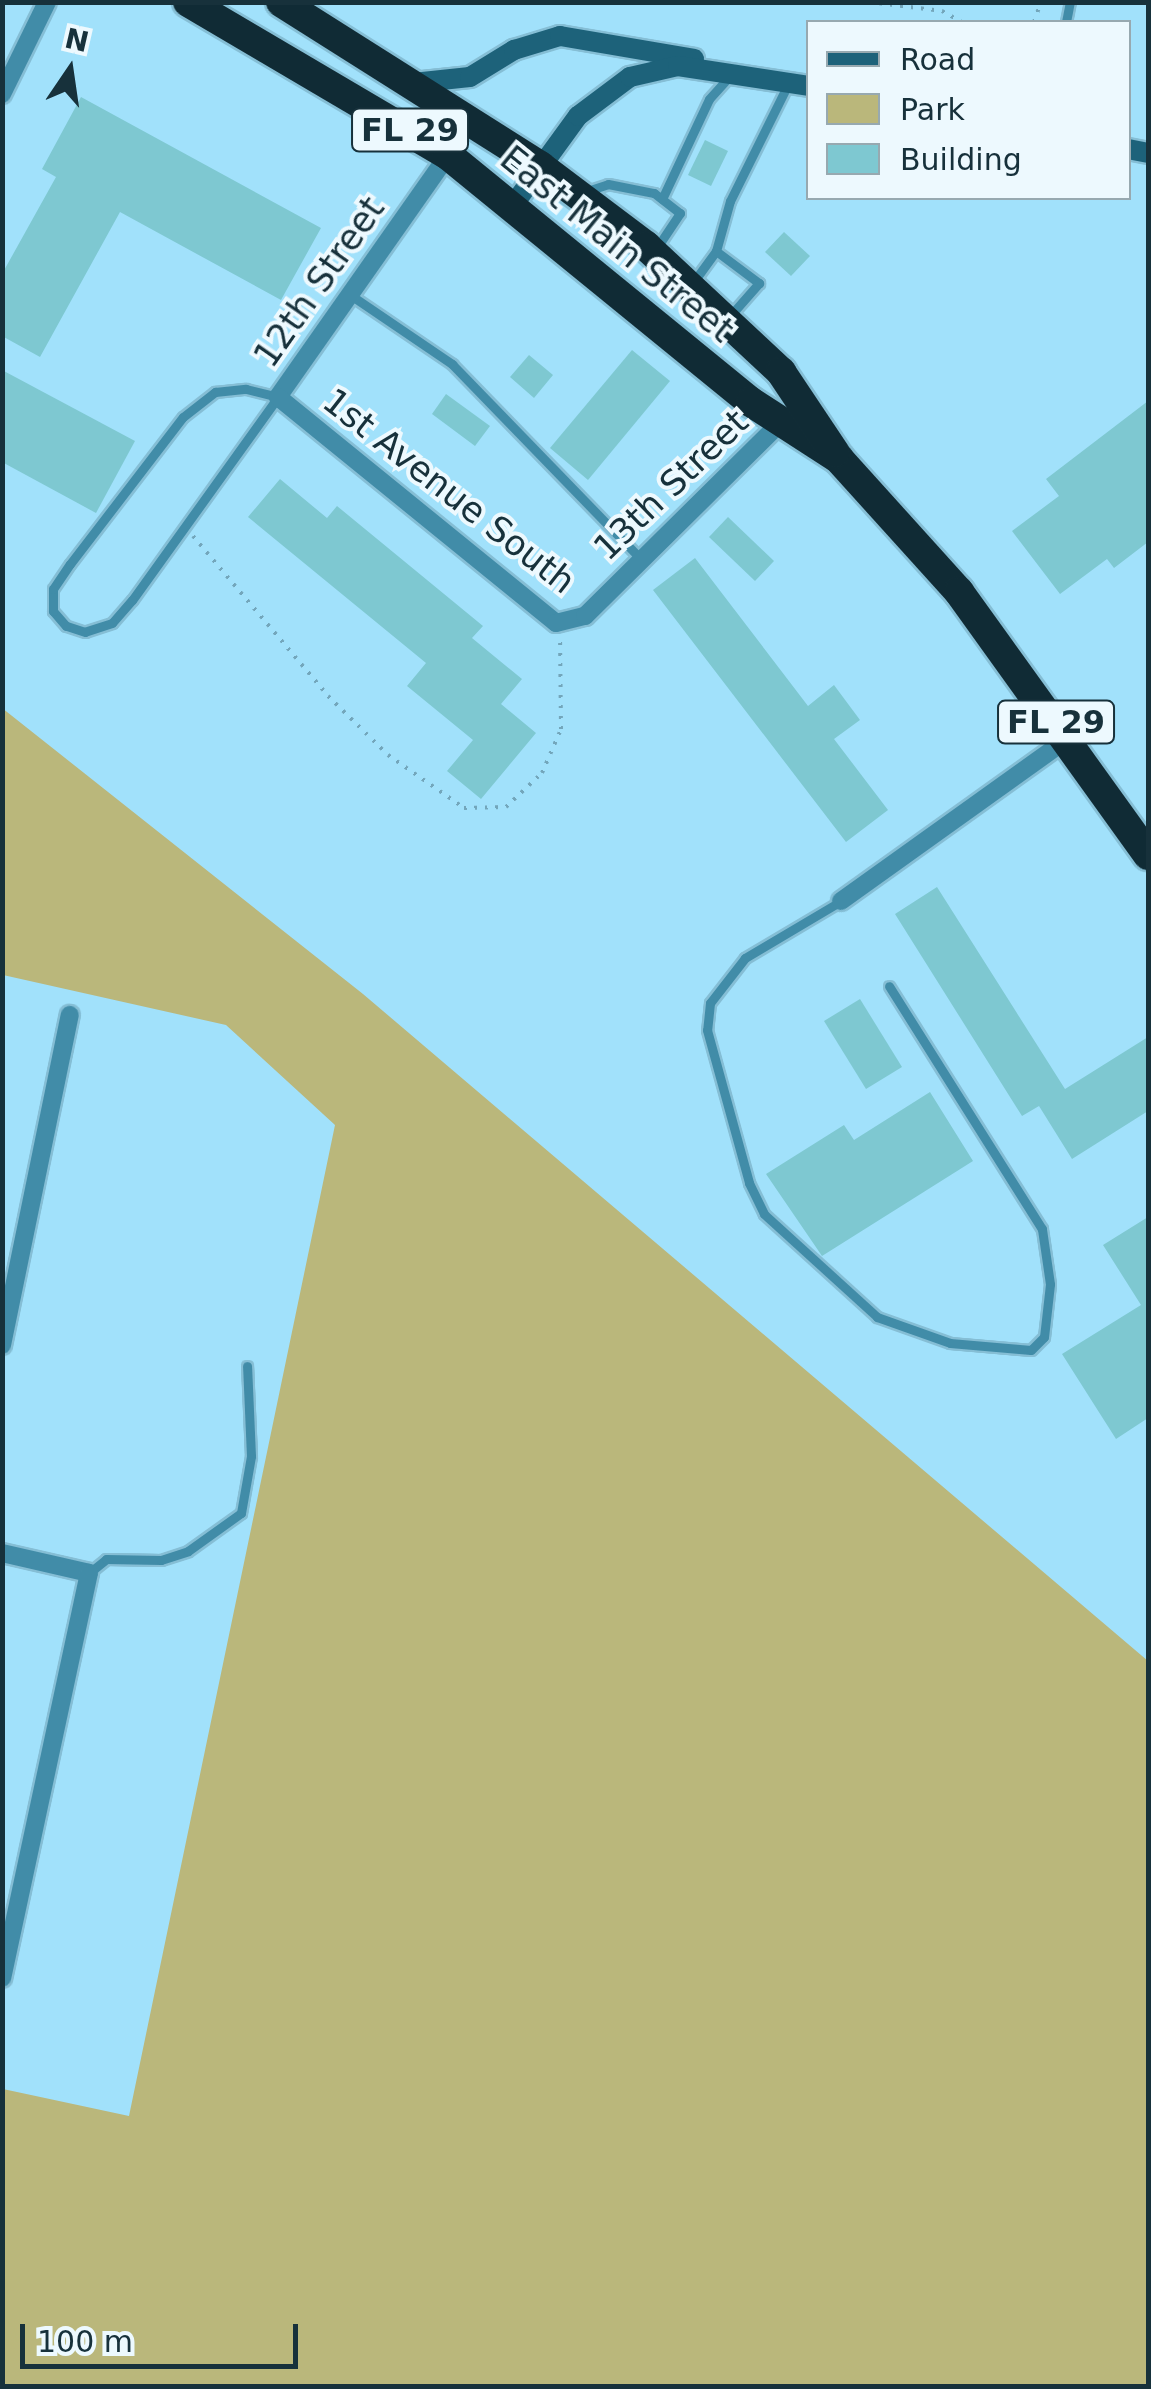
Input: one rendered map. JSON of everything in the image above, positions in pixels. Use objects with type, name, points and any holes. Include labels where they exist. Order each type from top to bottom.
[{"type":"highway","name":"East Main Street","points":[[188,2],[448,155],[514,204],[780,424],[838,459]]},
{"type":"highway","name":"East Main Street","points":[[281,2],[540,166],[653,253],[727,319],[803,400],[838,459],[959,592],[1069,738],[1148,855]]},
{"type":"main road","points":[[414,83],[470,77],[514,50],[581,35],[798,84]]},
{"type":"main road","points":[[514,204],[578,116],[630,77],[678,66],[734,72]]},
{"type":"street","points":[[2,94],[47,2]]},
{"type":"street","name":"12th Street","points":[[278,397],[448,155]]},
{"type":"street","name":"1st Avenue South","points":[[278,397],[556,623],[585,616]]},
{"type":"street","name":"13th Street","points":[[585,616],[803,400]]},
{"type":"street","points":[[841,901],[1069,738]]},
{"type":"street","points":[[2,1345],[70,1015]]},
{"type":"street","points":[[2,1553],[89,1573],[2,1978]]},
{"type":"lane","points":[[662,199],[709,98],[734,72]]},
{"type":"lane","points":[[691,286],[716,251],[730,201],[798,84]]},
{"type":"lane","points":[[576,194],[608,184],[662,199],[680,212],[653,253]]},
{"type":"lane","points":[[716,251],[760,282],[727,319]]},
{"type":"lane","points":[[350,294],[452,364],[641,559]]},
{"type":"lane","points":[[215,392],[278,397],[112,623],[85,632],[52,611],[56,584],[182,417],[215,392]]},
{"type":"lane","points":[[841,901],[744,958],[710,1003],[706,1030],[749,1183],[764,1214],[877,1318],[950,1342],[1032,1350],[1044,1338],[1050,1284],[1042,1229],[890,986]]},
{"type":"lane","points":[[89,1573],[106,1559],[161,1560],[188,1551],[242,1514],[251,1456],[247,1366]]},
{"type":"path","points":[[870,2],[942,10],[959,20]]},
{"type":"path","points":[[186,526],[328,696],[388,755],[464,808],[506,807],[542,773],[564,699],[556,623]]},
{"type":"green space","points":[[2,708],[363,994],[1148,1661],[1148,2386],[3,2386],[3,2089],[129,2116],[335,1125],[226,1025],[3,975]]},
{"type":"building","points":[[81,97],[321,228],[281,300],[120,212],[40,357],[2,336],[2,274],[56,177],[42,169]]},
{"type":"building","points":[[705,140],[728,151],[711,186],[688,175]]},
{"type":"building","points":[[784,232],[810,256],[791,276],[765,252]]},
{"type":"building","points":[[632,350],[670,381],[588,480],[550,448]]},
{"type":"building","points":[[529,355],[553,375],[534,398],[510,377]]},
{"type":"building","points":[[2,370],[135,441],[96,513],[2,462]]},
{"type":"building","points":[[446,394],[490,426],[475,446],[432,414]]},
{"type":"building","points":[[1148,401],[1148,542],[1114,568],[1107,559],[1060,594],[1012,531],[1059,496],[1046,479]]},
{"type":"building","points":[[280,479],[327,518],[337,506],[483,626],[472,638],[522,679],[501,704],[536,733],[481,799],[447,771],[473,740],[407,686],[426,663],[248,517]]},
{"type":"building","points":[[728,517],[774,561],[755,581],[709,537]]},
{"type":"building","points":[[695,558],[808,706],[834,685],[860,720],[834,739],[888,810],[846,842],[653,590]]},
{"type":"building","points":[[937,887],[1065,1089],[1148,1037],[1148,1111],[1072,1159],[1039,1106],[1022,1116],[895,914]]},
{"type":"building","points":[[860,999],[902,1067],[866,1089],[824,1021]]},
{"type":"building","points":[[930,1092],[973,1161],[822,1256],[766,1174],[844,1125],[854,1140]]},
{"type":"building","points":[[1148,1217],[1148,1418],[1116,1439],[1062,1354],[1141,1305],[1103,1245]]}]
